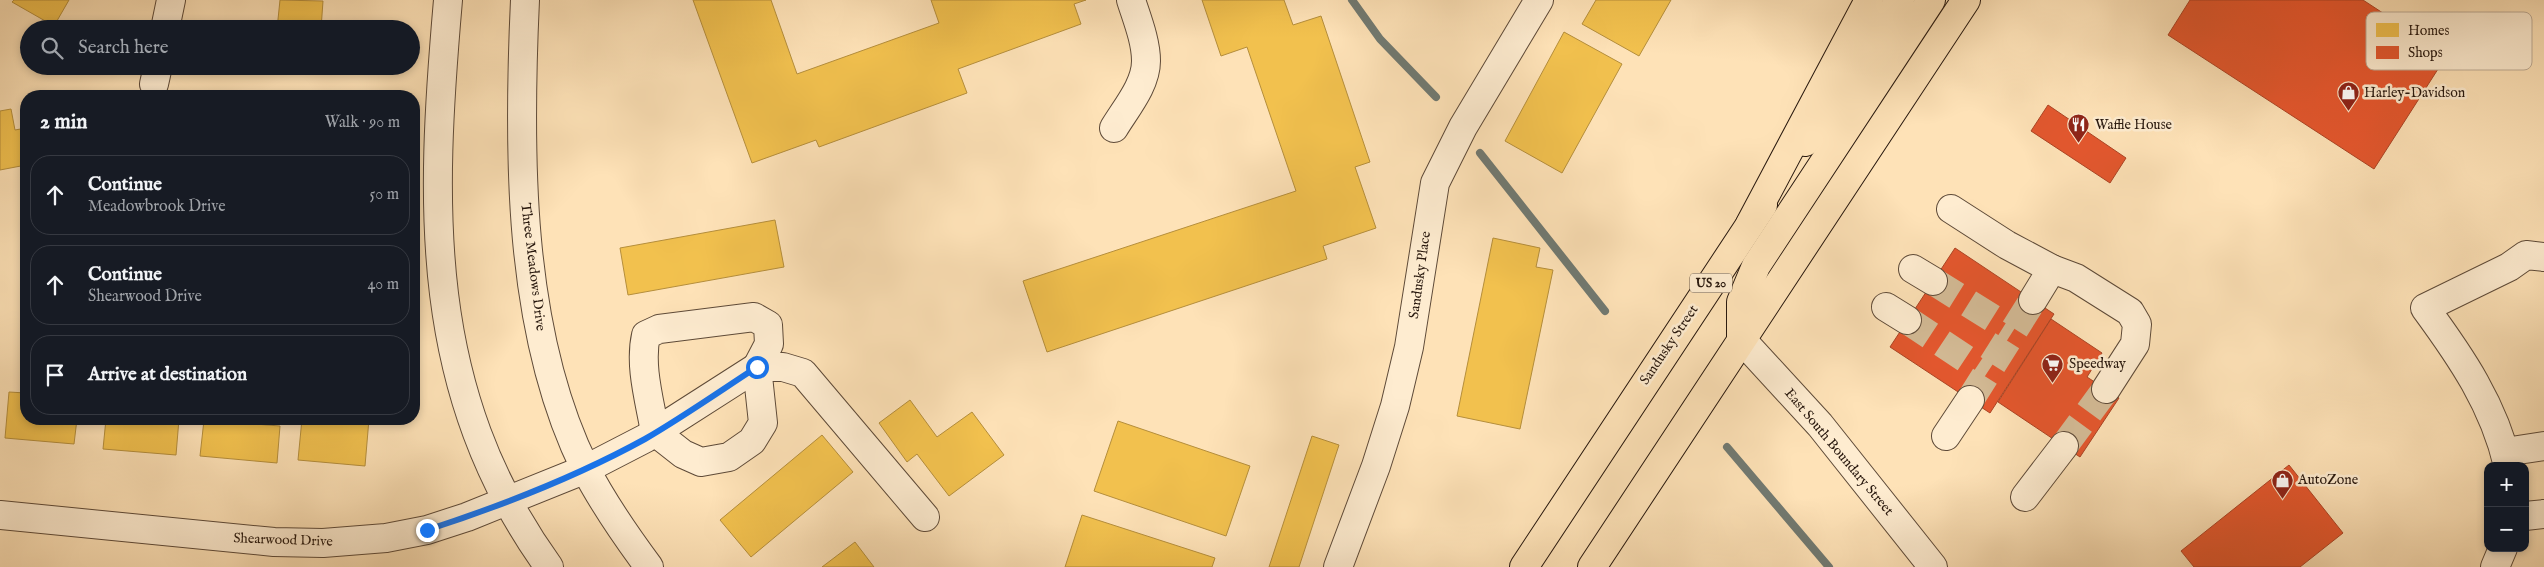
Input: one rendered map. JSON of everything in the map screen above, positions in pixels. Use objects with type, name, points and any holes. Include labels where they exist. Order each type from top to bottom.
[{"type":"main road","points":[[1750,224],[1869,0]]},
{"type":"main road","name":"Sandusky Street","points":[[1524,567],[1900,0]]},
{"type":"main road","points":[[1741,339],[1741,302],[1756,266],[1931,0]]},
{"type":"main road","points":[[1592,567],[1966,0]]},
{"type":"street","points":[[167,20],[171,0]]},
{"type":"street","points":[[448,0],[440,88],[438,174],[442,287],[451,349],[467,410],[507,501],[531,542],[549,567]]},
{"type":"street","name":"Three Meadows Drive","points":[[525,0],[521,82],[523,183],[532,285],[544,345],[564,420],[586,469],[621,528],[649,567]]},
{"type":"street","points":[[1114,128],[1140,87],[1146,62],[1140,28],[1131,0]]},
{"type":"street","name":"Sandusky Place","points":[[1338,567],[1376,466],[1395,406],[1409,347],[1435,183],[1463,127],[1539,0]]},
{"type":"street","points":[[1951,209],[2006,244],[2052,269],[2076,278],[2130,312],[2137,324],[2135,344],[2106,389]]},
{"type":"street","points":[[2544,257],[2526,255],[2509,267],[2425,308],[2465,364],[2486,403],[2506,459],[2544,446]]},
{"type":"street","points":[[2033,300],[2052,269]]},
{"type":"street","points":[[754,317],[768,325],[769,344],[757,367],[763,423],[752,441],[728,457],[701,462],[683,454],[655,432],[644,369],[643,348],[646,335],[659,329],[754,317]]},
{"type":"street","name":"East South Boundary Street","points":[[1741,339],[1820,425],[1933,567]]},
{"type":"street","points":[[757,367],[784,367],[803,373],[925,517]]},
{"type":"street","name":"Shearwood Drive","points":[[0,515],[274,542],[323,543],[386,538],[427,530],[467,518],[586,469],[655,432],[757,367]]},
{"type":"street","points":[[1946,436],[1970,400]]},
{"type":"street","points":[[2025,497],[2064,446]]},
{"type":"street","points":[[2529,516],[2544,514]]},
{"type":"street","points":[[2495,567],[2502,552]]},
{"type":"building: Homes","points":[[14,0],[69,0],[57,20],[44,20],[12,2]]},
{"type":"building: Homes","points":[[280,0],[323,1],[322,20],[278,20]]},
{"type":"building: Homes","points":[[693,0],[771,0],[797,74],[939,23],[931,0],[1086,0],[1074,4],[1081,24],[958,69],[967,93],[819,147],[816,140],[752,163]]},
{"type":"building: Homes","points":[[1202,0],[1284,0],[1293,25],[1321,16],[1370,162],[1355,167],[1376,228],[1323,246],[1327,259],[1047,352],[1023,281],[1296,191],[1247,47],[1221,56]]},
{"type":"building: Homes","points":[[1596,0],[1671,0],[1639,56],[1582,24]]},
{"type":"building: Homes","points":[[1564,32],[1622,64],[1562,173],[1505,141]]},
{"type":"building: Homes","points":[[11,109],[15,130],[20,129],[20,166],[0,170],[0,111]]},
{"type":"building: Homes","points":[[775,220],[784,267],[628,295],[620,248]]},
{"type":"building: Homes","points":[[1493,238],[1540,248],[1536,267],[1553,270],[1520,429],[1457,416]]},
{"type":"building: Homes","points":[[9,392],[20,393],[20,425],[76,425],[74,444],[5,438]]},
{"type":"building: Homes","points":[[910,400],[937,437],[972,412],[1004,455],[949,496],[917,454],[907,462],[879,423]]},
{"type":"building: Homes","points":[[1118,421],[1250,466],[1226,536],[1094,491]]},
{"type":"building: Homes","points":[[105,425],[178,425],[176,455],[103,449]]},
{"type":"building: Homes","points":[[203,425],[280,426],[277,463],[200,456]]},
{"type":"building: Homes","points":[[301,425],[368,425],[365,466],[298,460]]},
{"type":"building: Homes","points":[[822,435],[853,472],[751,557],[720,520]]},
{"type":"building: Homes","points":[[1312,436],[1339,445],[1299,567],[1269,567]]},
{"type":"building: Homes","points":[[1082,515],[1215,558],[1212,567],[1065,567]]},
{"type":"building: Homes","points":[[855,542],[874,567],[822,567]]},
{"type":"building: Shops","name":"Harley-Davidson","points":[[2190,0],[2363,0],[2381,12],[2366,12],[2366,70],[2437,70],[2374,169],[2168,35]]},
{"type":"building: Shops","name":"Waffle House","points":[[2048,105],[2126,158],[2110,183],[2031,131]]},
{"type":"building: Shops","name":"Speedway","points":[[1955,248],[2054,314],[1990,413],[1890,347]]},
{"type":"building: Shops","name":"Speedway","points":[[2051,319],[2102,353],[2087,377],[2119,398],[2080,457],[1998,402]]},
{"type":"building: Shops","name":"AutoZone","points":[[2289,465],[2343,533],[2300,567],[2194,567],[2181,551]]},
{"type":"waterway","points":[[1352,0],[1380,39],[1436,97]]},
{"type":"waterway","points":[[1480,153],[1605,311]]},
{"type":"waterway","points":[[1727,447],[1829,567]]},
{"type":"tunnel","points":[[1933,281],[2013,331]]},
{"type":"tunnel","points":[[1970,400],[2033,300]]},
{"type":"tunnel","points":[[1907,320],[1987,373]]},
{"type":"tunnel","points":[[2064,446],[2106,389]]},
{"type":"place","name":"Harley-Davidson","points":[[2348,112]]},
{"type":"place","name":"Waffle House","points":[[2079,144]]},
{"type":"place","name":"Speedway","points":[[2053,383]]},
{"type":"place","name":"AutoZone","points":[[2282,499]]},
{"type":"route","points":[[427,530],[467,518],[586,469],[646,438],[757,367]]}]
